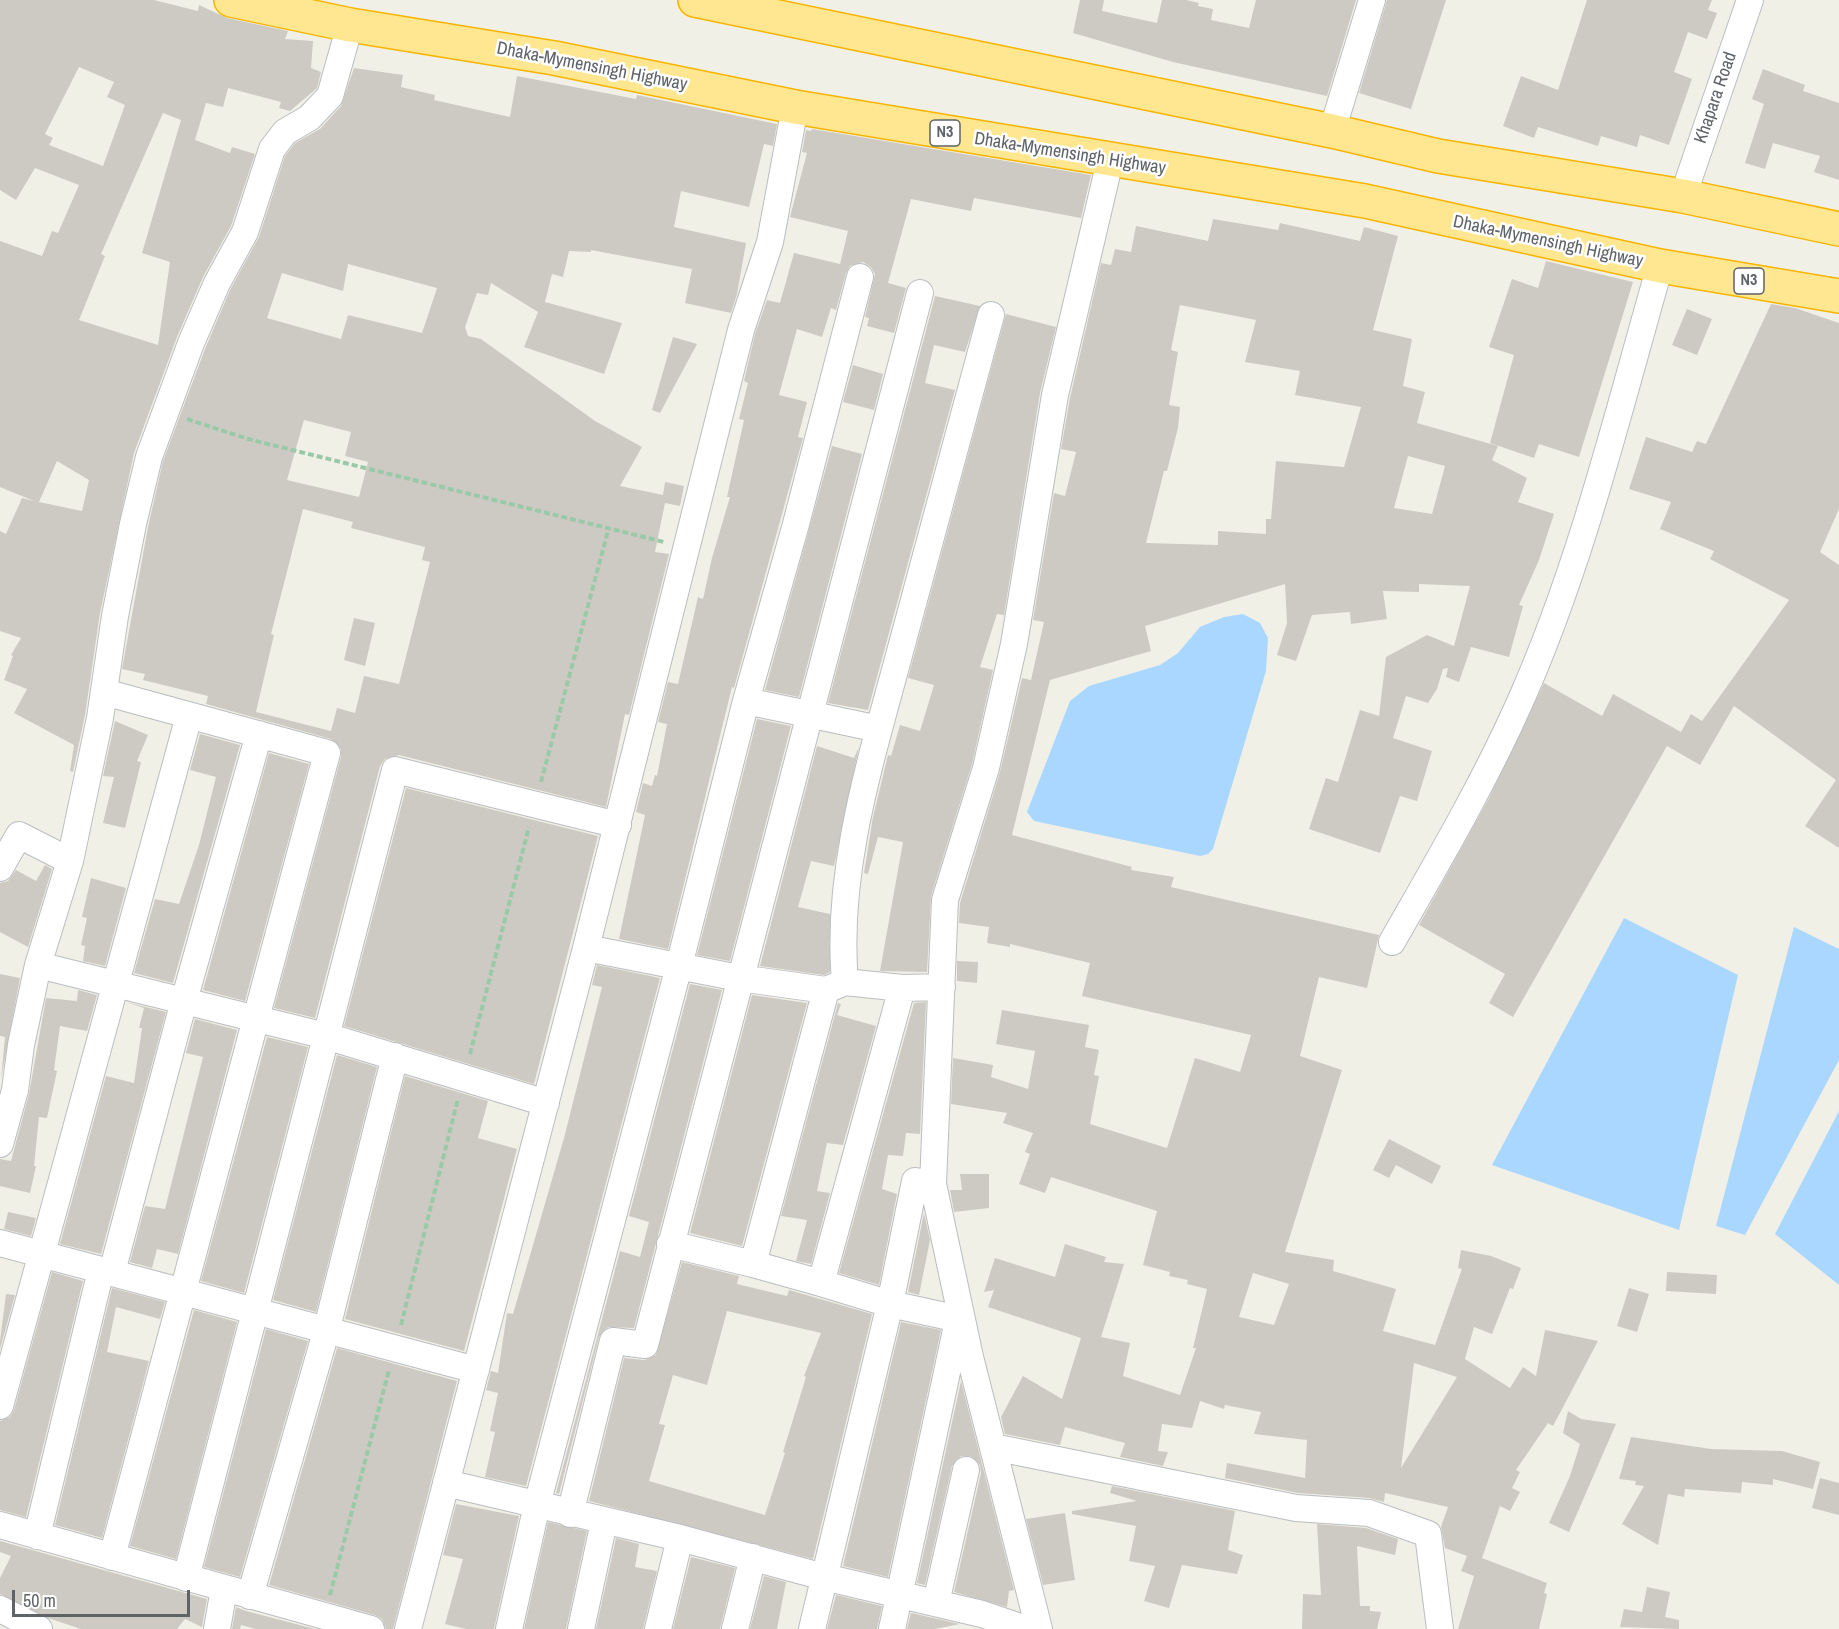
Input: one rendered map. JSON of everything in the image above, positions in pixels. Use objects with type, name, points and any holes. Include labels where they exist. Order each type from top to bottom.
[{"type":"highway","name":"Dhaka-Mymensingh Highway","points":[[231,0],[350,25],[554,58],[795,107],[1110,161],[1365,201],[1660,266],[1839,296]]},
{"type":"highway","points":[[695,0],[1332,131],[1438,156],[1683,196],[1839,229]]},
{"type":"street","points":[[1332,131],[1372,0]]},
{"type":"street","name":"Khapara Road","points":[[1683,196],[1750,0]]},
{"type":"street","points":[[0,1144],[15,1090],[21,1045],[38,965],[70,861],[104,692],[133,524],[149,457],[217,283],[245,232],[272,149],[285,132],[309,118],[330,96],[350,25]]},
{"type":"street","points":[[408,1629],[618,825],[741,330],[770,242],[795,107]]},
{"type":"street","points":[[1039,1629],[961,1322],[933,1184],[945,900],[986,768],[1014,644],[1055,395],[1110,161]]},
{"type":"street","points":[[1392,942],[1468,808],[1520,702],[1557,611],[1596,489],[1660,266]]},
{"type":"street","points":[[509,1629],[537,1505],[679,966],[746,701],[796,524],[860,277]]},
{"type":"street","points":[[570,1514],[613,1341],[645,1345],[739,978],[757,922],[769,862],[920,292]]},
{"type":"street","points":[[753,1264],[835,986],[842,945],[849,860],[879,729],[991,315]]},
{"type":"street","points":[[104,692],[327,753],[112,1557]]},
{"type":"street","points":[[746,701],[808,716],[879,729]]},
{"type":"street","points":[[0,1406],[189,716]]},
{"type":"street","points":[[37,1536],[107,1271],[258,734]]},
{"type":"street","points":[[186,1578],[394,770],[618,825]]},
{"type":"street","points":[[0,868],[18,835],[70,861]]},
{"type":"street","points":[[586,948],[739,978],[835,986],[942,987]]},
{"type":"street","points":[[38,965],[326,1036],[546,1103]]},
{"type":"street","points":[[821,1283],[902,988]]},
{"type":"street","points":[[250,1596],[326,1332],[395,1056]]},
{"type":"street","points":[[812,1629],[890,1304],[915,1181],[933,1184]]},
{"type":"street","points":[[0,1243],[326,1332],[476,1370]]},
{"type":"street","points":[[670,1244],[753,1264],[961,1322]]},
{"type":"street","points":[[892,1629],[961,1322]]},
{"type":"street","points":[[993,1447],[1296,1508],[1369,1513],[1428,1534],[1440,1629]]},
{"type":"street","points":[[936,1604],[966,1470]]},
{"type":"street","points":[[446,1483],[604,1522],[680,1538],[824,1577],[900,1594],[936,1604],[980,1622],[1026,1629]]},
{"type":"street","points":[[580,1629],[604,1522]]},
{"type":"street","points":[[0,1525],[371,1629]]},
{"type":"street","points":[[658,1629],[680,1538]]},
{"type":"street","points":[[735,1629],[753,1557]]},
{"type":"street","points":[[217,1629],[224,1589]]},
{"type":"street","points":[[8,1618],[39,1629]]},
{"type":"path","points":[[166,412],[248,439],[688,548]]},
{"type":"water","points":[[1243,614],[1260,623],[1268,638],[1266,671],[1213,849],[1208,854],[1200,856],[1034,821],[1027,812],[1070,701],[1089,686],[1160,665],[1178,653],[1200,627],[1224,617]]},
{"type":"water","points":[[1624,918],[1738,975],[1679,1230],[1492,1165]]},
{"type":"water","points":[[1794,927],[1839,949],[1839,1060],[1745,1235],[1716,1226]]},
{"type":"water","points":[[1839,1111],[1839,1285],[1775,1234]]},
{"type":"building","points":[[0,0],[154,0],[198,11],[199,5],[227,18],[288,31],[285,39],[313,41],[311,68],[321,72],[317,88],[290,111],[279,108],[281,102],[228,88],[223,107],[206,103],[195,140],[230,153],[232,147],[255,154],[231,226],[203,277],[177,337],[134,453],[100,613],[85,715],[73,772],[70,771],[74,745],[14,713],[27,689],[4,680],[13,656],[11,655],[21,638],[0,631],[0,531],[6,534],[22,498],[34,501],[0,487],[0,241],[42,256],[52,231],[58,233],[79,185],[35,168],[16,200],[0,190]],"holes":[[[79,67],[114,82],[107,97],[125,105],[103,166],[49,145],[53,138],[45,134]],[[163,113],[181,120],[142,253],[170,262],[158,345],[79,320],[105,256],[101,254]],[[57,461],[89,480],[82,511],[39,502]]]},
{"type":"building","points":[[1080,0],[1104,0],[1102,11],[1157,23],[1162,0],[1186,0],[1199,3],[1198,6],[1213,9],[1211,20],[1249,28],[1256,0],[1356,0],[1327,96],[1173,62],[1073,33]]},
{"type":"building","points":[[1387,0],[1446,0],[1411,109],[1359,93]]},
{"type":"building","points":[[1587,0],[1712,0],[1708,10],[1717,13],[1707,39],[1688,32],[1674,72],[1692,79],[1669,145],[1640,135],[1637,147],[1601,136],[1598,146],[1538,127],[1534,138],[1503,126],[1521,76],[1558,90]]},
{"type":"building","points":[[354,68],[403,75],[401,87],[435,95],[434,100],[510,117],[517,76],[636,99],[637,95],[777,124],[773,146],[764,144],[749,207],[681,191],[674,227],[746,243],[737,294],[731,313],[685,303],[692,269],[591,250],[591,252],[569,251],[563,277],[552,274],[545,302],[622,323],[604,374],[524,347],[538,312],[491,283],[488,295],[477,293],[465,327],[468,336],[481,339],[595,421],[642,447],[620,486],[663,495],[665,482],[684,486],[680,506],[665,503],[655,552],[669,554],[629,715],[625,714],[606,807],[399,755],[385,759],[380,766],[315,1018],[274,1008],[341,757],[341,749],[331,739],[206,704],[208,696],[143,680],[145,674],[122,669],[148,527],[163,461],[205,349],[230,290],[259,237],[285,156],[295,143],[320,129],[341,106]],"holes":[[[348,264],[437,288],[422,333],[348,315],[341,339],[267,318],[282,273],[343,291]],[[304,420],[351,432],[345,456],[368,462],[359,497],[287,480]],[[303,509],[353,522],[351,528],[425,547],[422,560],[430,562],[399,684],[364,676],[355,713],[337,708],[331,731],[256,712],[274,635],[271,634]]]},
{"type":"building","points":[[1763,69],[1805,85],[1803,91],[1839,103],[1839,180],[1814,172],[1820,156],[1773,143],[1765,169],[1745,163],[1764,104],[1752,99]]},
{"type":"building","points":[[812,129],[1091,175],[1081,218],[974,198],[971,211],[911,199],[888,283],[906,288],[894,333],[867,326],[869,318],[865,317],[875,274],[871,267],[863,262],[850,266],[846,273],[836,310],[831,308],[822,337],[797,329],[779,395],[807,402],[798,437],[803,438],[734,688],[732,687],[668,949],[619,939],[645,815],[636,812],[643,783],[652,786],[655,775],[657,776],[667,724],[658,722],[668,682],[678,684],[698,597],[703,599],[730,497],[727,497],[744,420],[739,419],[748,383],[744,381],[755,334],[767,300],[780,303],[794,253],[840,264],[848,231],[790,217],[807,153],[802,152],[806,130],[811,131]]},
{"type":"building","points":[[1213,219],[1278,230],[1280,223],[1360,241],[1364,227],[1398,236],[1373,330],[1412,339],[1403,386],[1425,392],[1417,423],[1498,446],[1492,460],[1527,478],[1518,502],[1554,514],[1539,560],[1519,605],[1523,606],[1509,657],[1471,647],[1459,682],[1446,677],[1448,668],[1443,669],[1437,689],[1428,703],[1406,696],[1393,738],[1432,751],[1417,801],[1400,796],[1380,853],[1309,829],[1326,778],[1338,782],[1360,710],[1379,716],[1386,657],[1427,635],[1454,646],[1470,586],[1419,584],[1419,592],[1383,591],[1387,619],[1351,624],[1350,612],[1312,615],[1296,661],[1277,655],[1287,623],[1285,584],[1145,626],[1151,651],[1050,680],[1012,835],[1132,867],[1131,870],[1174,877],[1171,887],[1379,935],[1367,988],[1319,977],[1300,1056],[1342,1070],[1285,1252],[1334,1260],[1333,1271],[1396,1289],[1383,1331],[1435,1345],[1462,1269],[1458,1268],[1461,1250],[1491,1256],[1521,1268],[1513,1289],[1510,1288],[1492,1334],[1474,1327],[1465,1359],[1510,1388],[1523,1367],[1536,1376],[1545,1330],[1598,1341],[1553,1426],[1548,1423],[1516,1470],[1520,1472],[1512,1488],[1520,1492],[1510,1511],[1500,1506],[1482,1558],[1547,1583],[1544,1593],[1547,1594],[1539,1629],[1458,1629],[1474,1576],[1461,1571],[1467,1556],[1445,1548],[1441,1527],[1448,1507],[1385,1493],[1384,1502],[1370,1498],[1298,1493],[1225,1478],[1227,1463],[1305,1478],[1307,1440],[1254,1434],[1261,1412],[1225,1405],[1224,1409],[1200,1401],[1192,1428],[1162,1424],[1158,1451],[1168,1452],[1163,1466],[1120,1457],[1125,1443],[1065,1427],[1060,1445],[1005,1434],[1001,1417],[1023,1376],[1062,1399],[1081,1338],[988,1307],[994,1290],[984,1292],[995,1258],[1055,1277],[1065,1244],[1106,1257],[1104,1262],[1124,1264],[1101,1337],[1130,1343],[1123,1376],[1180,1395],[1196,1348],[1193,1348],[1207,1289],[1187,1284],[1188,1280],[1169,1276],[1170,1272],[1143,1265],[1157,1211],[1051,1177],[1045,1193],[1019,1184],[1030,1154],[1025,1152],[1033,1133],[1003,1123],[1007,1113],[951,1104],[953,1058],[993,1065],[991,1077],[1028,1089],[1035,1051],[996,1044],[1002,1010],[1089,1025],[1085,1047],[1099,1050],[1094,1075],[1099,1076],[1090,1124],[1167,1148],[1195,1058],[1240,1072],[1251,1035],[1082,996],[1090,963],[1010,944],[1010,947],[987,943],[989,927],[959,923],[960,903],[1000,772],[1022,678],[1031,680],[1044,622],[1033,620],[1054,493],[1065,496],[1076,452],[1061,449],[1070,398],[1101,263],[1111,265],[1115,249],[1131,252],[1136,226],[1208,241]],"holes":[[[1180,305],[1256,320],[1245,362],[1300,371],[1295,395],[1361,407],[1344,467],[1276,461],[1271,519],[1266,519],[1266,534],[1218,531],[1218,545],[1146,543],[1164,471],[1167,471],[1178,428],[1180,407],[1169,405],[1178,352],[1171,350]],[[1408,456],[1445,466],[1432,514],[1394,508]],[[1253,1273],[1289,1284],[1274,1325],[1239,1317]],[[1414,1363],[1457,1377],[1401,1468]]]},
{"type":"building","points":[[1546,261],[1633,282],[1579,457],[1539,444],[1534,458],[1490,443],[1514,355],[1489,347],[1512,279],[1538,288]]},
{"type":"building","points":[[935,296],[980,306],[965,352],[934,345],[925,383],[955,390],[868,710],[828,703]]},
{"type":"building","points":[[1771,304],[1795,308],[1839,323],[1839,509],[1820,552],[1839,565],[1839,848],[1805,826],[1836,780],[1734,706],[1700,765],[1667,746],[1513,1017],[1489,1003],[1505,974],[1419,925],[1488,800],[1544,683],[1602,716],[1613,694],[1681,732],[1691,714],[1702,721],[1789,600],[1710,559],[1714,551],[1660,529],[1671,502],[1629,489],[1646,437],[1692,452],[1697,441],[1706,444]]},
{"type":"building","points":[[1687,309],[1712,319],[1697,355],[1672,345]]},
{"type":"building","points":[[1006,314],[1056,327],[1040,393],[1004,615],[997,614],[980,667],[993,670],[972,764],[931,896],[927,972],[880,971],[903,842],[878,837],[868,874],[864,873],[873,817],[888,755],[891,756],[900,725],[920,731],[934,685],[908,678]]},
{"type":"building","points":[[673,337],[697,344],[660,413],[652,410]]},
{"type":"building","points":[[853,365],[883,374],[874,410],[843,402]]},
{"type":"building","points":[[832,446],[862,454],[799,697],[765,690]]},
{"type":"building","points":[[354,618],[375,623],[365,666],[344,660]]},
{"type":"building","points":[[757,719],[791,726],[730,961],[697,955]]},
{"type":"building","points":[[115,721],[148,735],[137,761],[141,762],[125,828],[103,823],[114,777],[103,776]]},
{"type":"building","points":[[200,734],[240,745],[173,983],[134,973],[155,899],[179,904],[199,845],[216,777],[190,770]]},
{"type":"building","points":[[817,746],[854,758],[859,747],[834,866],[811,861],[798,907],[830,914],[830,972],[824,975],[760,966]]},
{"type":"building","points":[[269,753],[309,764],[245,1001],[203,990]]},
{"type":"building","points":[[406,788],[598,836],[534,1084],[344,1026]]},
{"type":"building","points":[[45,865],[52,869],[28,947],[0,932],[0,883],[8,881],[16,870],[36,881]]},
{"type":"building","points":[[91,878],[126,888],[105,966],[83,961],[85,946],[81,945],[87,918],[82,917]]},
{"type":"building","points":[[957,961],[978,962],[977,983],[957,981]]},
{"type":"building","points":[[597,965],[660,978],[526,1486],[485,1477],[495,1432],[490,1431],[498,1393],[486,1390],[491,1371],[498,1373],[507,1313],[513,1314],[564,1138],[602,987],[592,985]]},
{"type":"building","points":[[0,974],[20,978],[1,1079],[5,1037],[0,1036]]},
{"type":"building","points":[[690,984],[722,990],[634,1328],[608,1327],[599,1337],[559,1494],[556,1493],[620,1251],[640,1257],[649,1222],[629,1216]]},
{"type":"building","points":[[78,990],[97,995],[87,1031],[60,1026],[54,1070],[57,1071],[47,1118],[39,1117],[34,1166],[36,1166],[30,1193],[0,1186],[0,1159],[11,1161],[29,1094],[46,998],[77,1001]]},
{"type":"building","points":[[752,995],[807,1003],[742,1246],[690,1233]]},
{"type":"building","points":[[126,1002],[166,1012],[101,1254],[60,1244],[106,1076],[134,1083],[142,1028],[139,1028],[144,1008]]},
{"type":"building","points":[[926,1002],[920,1134],[906,1133],[903,1156],[888,1155],[882,1189],[897,1194],[879,1285],[839,1273],[914,1003]]},
{"type":"building","points":[[838,1003],[841,1004],[837,1015],[876,1026],[843,1145],[827,1143],[817,1191],[830,1193],[811,1264],[796,1261],[807,1220],[781,1216]]},
{"type":"building","points":[[195,1019],[237,1030],[178,1254],[157,1249],[152,1268],[130,1262],[145,1206],[165,1209],[203,1057],[186,1053]]},
{"type":"building","points":[[267,1037],[308,1047],[244,1293],[201,1281]]},
{"type":"building","points":[[337,1055],[377,1067],[316,1312],[273,1300]]},
{"type":"building","points":[[405,1076],[488,1101],[478,1138],[517,1149],[464,1351],[345,1319]]},
{"type":"building","points":[[1389,1139],[1441,1166],[1432,1184],[1396,1165],[1389,1178],[1373,1170]]},
{"type":"building","points":[[960,1174],[989,1174],[989,1208],[954,1212],[950,1190],[962,1190]]},
{"type":"building","points":[[8,1212],[36,1218],[31,1236],[4,1229]]},
{"type":"building","points":[[924,1213],[930,1240],[919,1295],[908,1292]]},
{"type":"building","points":[[682,1262],[739,1276],[737,1284],[787,1296],[789,1290],[872,1314],[813,1559],[589,1501],[624,1358],[644,1360],[656,1355]],"holes":[[[727,1311],[821,1333],[804,1376],[806,1377],[783,1452],[785,1453],[765,1515],[649,1481],[665,1425],[659,1424],[673,1375],[707,1385]]]},
{"type":"building","points":[[52,1272],[83,1281],[26,1517],[0,1510],[0,1421],[10,1417],[14,1410]]},
{"type":"building","points":[[1667,1272],[1717,1275],[1716,1294],[1666,1291]]},
{"type":"building","points":[[112,1288],[165,1302],[160,1319],[116,1307],[107,1352],[149,1361],[102,1538],[55,1525]]},
{"type":"building","points":[[1629,1288],[1649,1294],[1637,1332],[1617,1326]]},
{"type":"building","points":[[6,1294],[15,1295],[0,1349],[0,1341]]},
{"type":"building","points":[[194,1310],[237,1322],[176,1559],[130,1546]]},
{"type":"building","points":[[901,1322],[941,1330],[888,1577],[843,1566]]},
{"type":"building","points":[[266,1329],[308,1341],[240,1577],[204,1567]]},
{"type":"building","points":[[337,1348],[457,1381],[393,1629],[386,1629],[382,1619],[375,1615],[269,1585]]},
{"type":"building","points":[[961,1381],[1014,1590],[1009,1591],[1007,1607],[954,1592],[981,1473],[980,1465],[970,1456],[961,1456],[952,1466],[925,1585],[917,1583]]},
{"type":"building","points":[[1568,1411],[1581,1419],[1616,1424],[1569,1532],[1549,1523],[1570,1476],[1580,1444],[1563,1433]]},
{"type":"building","points":[[1631,1437],[1711,1449],[1782,1451],[1820,1462],[1813,1489],[1773,1479],[1773,1485],[1742,1482],[1741,1493],[1685,1489],[1684,1497],[1668,1494],[1658,1545],[1622,1524],[1644,1486],[1635,1485],[1636,1481],[1619,1479]]},
{"type":"building","points":[[1820,1478],[1839,1483],[1839,1515],[1812,1508]]},
{"type":"building","points":[[1112,1486],[1235,1511],[1228,1550],[1243,1555],[1237,1574],[1182,1565],[1169,1608],[1144,1601],[1155,1566],[1129,1561],[1136,1526],[1072,1514],[1072,1511],[1137,1501],[1110,1493]]},
{"type":"building","points":[[456,1504],[519,1516],[494,1629],[466,1629],[445,1624],[463,1559],[443,1555]]},
{"type":"building","points":[[1065,1513],[1075,1580],[1043,1585],[1026,1519]]},
{"type":"building","points":[[548,1522],[587,1531],[566,1629],[524,1629]]},
{"type":"building","points":[[1317,1524],[1366,1528],[1398,1539],[1395,1555],[1357,1546],[1360,1606],[1370,1606],[1370,1611],[1381,1612],[1377,1629],[1302,1629],[1303,1594],[1321,1595]]},
{"type":"building","points":[[616,1538],[639,1544],[635,1567],[657,1571],[643,1629],[596,1629]]},
{"type":"building","points":[[0,1541],[207,1599],[202,1627],[185,1619],[177,1629],[81,1629],[48,1618],[0,1594],[0,1578],[11,1556],[0,1552]]},
{"type":"building","points":[[691,1557],[735,1568],[720,1629],[673,1629]]},
{"type":"building","points":[[764,1576],[786,1582],[777,1629],[750,1629]]},
{"type":"building","points":[[1647,1587],[1670,1592],[1665,1617],[1679,1620],[1679,1629],[1620,1627],[1624,1609],[1642,1612]]},
{"type":"building","points":[[836,1595],[882,1606],[877,1629],[827,1629]]},
{"type":"building","points":[[236,1607],[315,1629],[256,1629],[241,1625],[240,1629],[232,1629]]},
{"type":"building","points":[[911,1613],[960,1624],[935,1629],[907,1629]]}]
